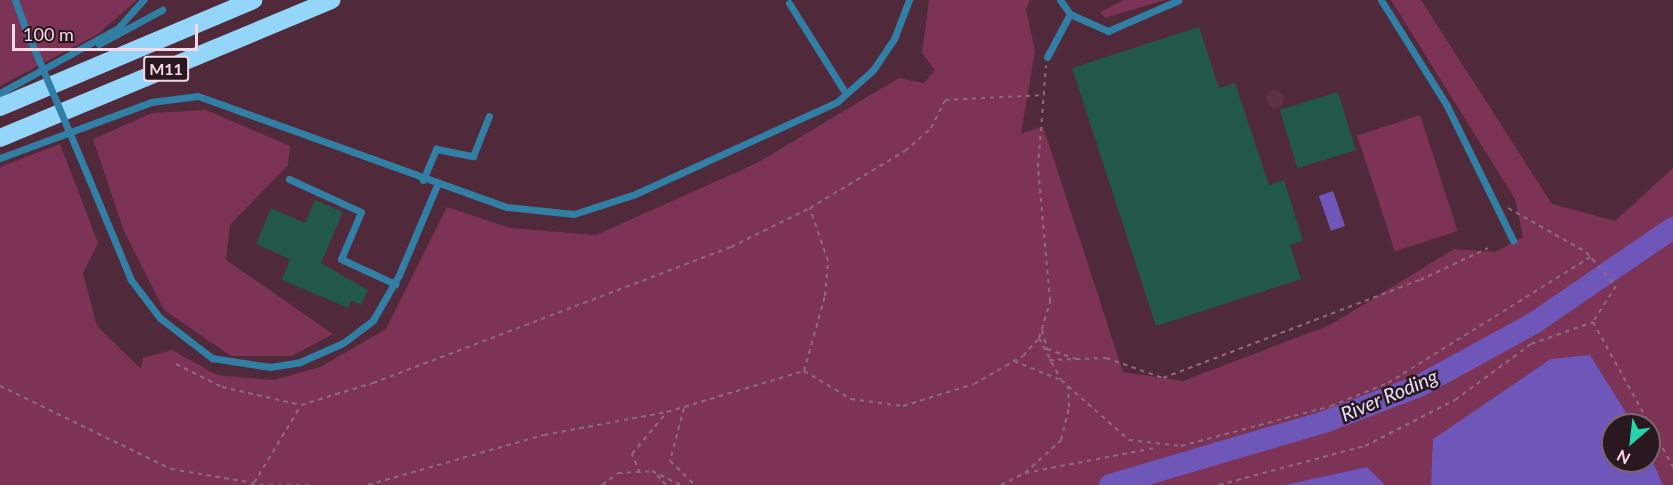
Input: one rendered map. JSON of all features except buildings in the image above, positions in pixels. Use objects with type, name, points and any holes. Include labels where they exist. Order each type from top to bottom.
[{"type":"highway","name":"M11","points":[[0,107],[253,0]]},
{"type":"highway","name":"M11","points":[[0,138],[331,0]]},
{"type":"lane","points":[[15,0],[131,280],[160,318],[212,358],[260,367],[300,362],[361,331],[395,284],[437,185]]},
{"type":"lane","points":[[67,60],[118,28],[143,0]]},
{"type":"lane","points":[[0,158],[151,102],[198,96],[423,180],[507,207],[546,216],[574,214],[633,195],[800,123],[846,94],[873,70],[894,39],[909,0]]},
{"type":"lane","points":[[1060,0],[1070,14],[1108,31],[1179,0]]},
{"type":"lane","points":[[1381,0],[1446,104],[1513,240]]},
{"type":"lane","points":[[789,3],[846,94]]},
{"type":"lane","points":[[0,93],[162,10]]},
{"type":"lane","points":[[1047,57],[1070,14]]},
{"type":"lane","points":[[423,180],[436,149],[474,156],[489,116]]},
{"type":"lane","points":[[289,179],[362,212],[340,259],[395,284]]},
{"type":"path","points":[[368,485],[544,435],[667,412],[804,371],[851,399],[903,406],[974,384],[1014,361],[1039,338],[1050,301],[1038,167],[1038,129],[1046,95],[1047,57]]},
{"type":"path","points":[[176,364],[222,387],[301,405],[586,305],[731,247],[810,208],[905,151],[931,128],[945,100],[1046,95]]},
{"type":"path","points":[[1219,485],[1365,446],[1455,400],[1531,344],[1593,322],[1616,286],[1592,256],[1516,208],[1498,207]]},
{"type":"path","points":[[804,371],[825,296],[828,261],[810,208]]},
{"type":"path","points":[[1049,360],[1106,358],[1147,376],[1175,374],[1488,248]]},
{"type":"path","points":[[1001,485],[1025,473],[1262,426],[1388,383],[1592,256]]},
{"type":"path","points":[[1593,322],[1673,467]]},
{"type":"path","points":[[1042,328],[1047,349],[1079,360]]},
{"type":"path","points":[[1039,338],[1061,380],[1129,440],[1158,447]]},
{"type":"path","points":[[1014,361],[1061,380]]},
{"type":"path","points":[[0,386],[171,469],[253,484],[309,485]]},
{"type":"path","points":[[1025,473],[1060,440],[1070,407],[1068,386]]},
{"type":"path","points":[[253,484],[301,405]]},
{"type":"path","points":[[684,407],[670,461],[695,485]]},
{"type":"path","points":[[640,473],[632,454],[667,412]]},
{"type":"path","points":[[652,471],[666,485]]},
{"type":"path","points":[[602,485],[618,472],[652,471],[681,485]]},
{"type":"shaded area","points":[[0,0],[137,0],[98,34],[0,86]]},
{"type":"shaded area","points":[[929,0],[1030,0],[1026,9],[1035,51],[1021,134],[1043,126],[1123,372],[1183,381],[1330,325],[1454,249],[1495,252],[1523,237],[1515,199],[1391,0],[1421,0],[1552,204],[1615,221],[1673,168],[1673,485],[1663,485],[1658,473],[1661,473],[1661,413],[1626,413],[1590,355],[1434,439],[1431,485],[1385,485],[1367,467],[1284,485],[0,485],[0,167],[60,144],[98,243],[83,273],[97,326],[141,369],[143,358],[172,350],[217,375],[274,380],[320,367],[386,329],[447,207],[510,228],[596,235],[757,163],[899,78],[924,83],[935,70],[922,53]]},
{"type":"shaded area","points":[[1124,0],[1165,0],[1105,18],[1100,12]]},
{"type":"shaded area","points":[[1275,90],[1281,93],[1284,99],[1281,105],[1275,108],[1269,105],[1266,99],[1269,93]]},
{"type":"shaded area","points":[[206,110],[290,146],[288,165],[230,225],[226,260],[333,334],[292,356],[231,356],[164,310],[124,231],[93,139],[152,113]]},
{"type":"shaded area","points":[[1420,115],[1458,231],[1395,251],[1357,135]]},
{"type":"shaded area","points":[[1333,191],[1345,226],[1331,231],[1319,196]]},
{"type":"shaded area","points":[[1590,355],[1626,413],[1601,413],[1601,473],[1658,473],[1663,485],[1431,485],[1433,439],[1551,359]]},
{"type":"shaded area","points":[[1367,467],[1385,485],[1284,485]]},
{"type":"waterway","name":"River Roding","points":[[1110,485],[1327,421],[1419,386],[1534,323],[1673,228]]}]
